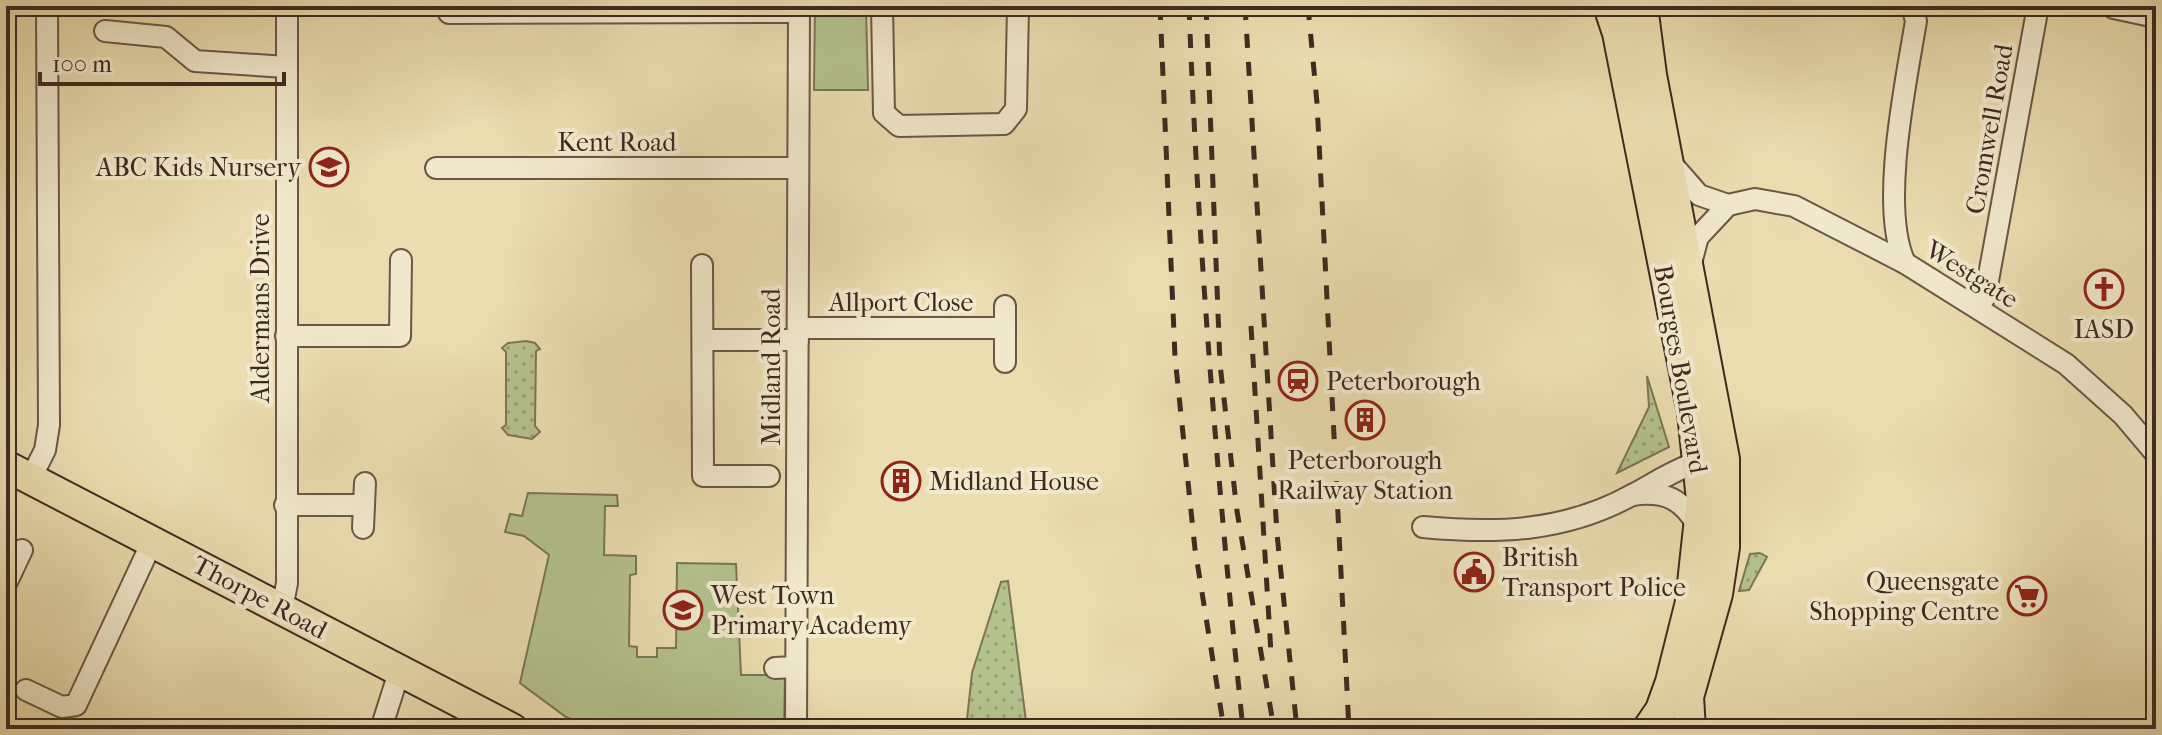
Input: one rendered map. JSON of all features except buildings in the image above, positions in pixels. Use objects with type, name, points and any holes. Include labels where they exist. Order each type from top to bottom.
[{"type":"main road","name":"Bourges Boulevard","points":[[1609,6],[1621,47],[1685,372],[1702,500],[1691,602],[1683,637],[1661,710],[1648,729]]},
{"type":"main road","name":"Bourges Boulevard","points":[[1642,6],[1718,425],[1725,493],[1720,578],[1688,697],[1690,729]]},
{"type":"main road","name":"Thorpe Road","points":[[18,472],[512,729]]},
{"type":"street","points":[[18,472],[45,450],[49,425],[47,6]]},
{"type":"street","name":"Aldermans Drive","points":[[282,609],[287,583],[287,6]]},
{"type":"street","points":[[449,6],[449,13],[799,9]]},
{"type":"street","points":[[882,6],[884,113],[899,126],[1004,124],[1016,109],[1018,6]]},
{"type":"street","points":[[1905,263],[1896,240],[1897,132],[1916,21],[1912,6]]},
{"type":"street","name":"Cromwell Road","points":[[1978,308],[1985,297],[2038,6]]},
{"type":"street","points":[[2114,6],[2156,15]]},
{"type":"street","name":"Midland Road","points":[[796,729],[785,668],[798,334],[799,9]]},
{"type":"street","points":[[105,31],[166,37],[195,61],[286,67]]},
{"type":"street","points":[[1668,160],[1699,195],[1728,205],[1698,237],[1690,267]]},
{"type":"street","name":"Kent Road","points":[[436,168],[798,168]]},
{"type":"street","name":"Westgate","points":[[1728,205],[1755,199],[1774,200],[1836,225],[1905,263],[2078,374],[2123,415],[2156,454]]},
{"type":"street","points":[[1864,243],[1886,222],[1896,205]]},
{"type":"street","points":[[286,336],[400,336],[401,260]]},
{"type":"street","points":[[702,265],[703,476],[769,476]]},
{"type":"street","points":[[1005,306],[1005,362]]},
{"type":"street","name":"Allport Close","points":[[703,340],[1005,328]]},
{"type":"street","points":[[1423,527],[1511,532],[1565,523],[1632,495],[1663,475],[1698,462],[1718,479],[1725,493]]},
{"type":"street","points":[[363,528],[365,483]]},
{"type":"street","points":[[1632,495],[1649,492],[1673,497],[1688,508],[1699,528]]},
{"type":"street","points":[[285,505],[364,505]]},
{"type":"street","points":[[26,690],[62,707],[76,705],[153,540]]},
{"type":"street","points":[[6,584],[22,550]]},
{"type":"street","points":[[381,729],[400,669]]},
{"type":"green space","points":[[815,6],[866,6],[868,90],[814,90]]},
{"type":"green space","points":[[508,343],[535,343],[540,349],[536,351],[535,426],[540,432],[532,439],[508,435],[502,428],[506,425],[506,352],[502,348]]},
{"type":"green space","points":[[1647,376],[1669,447],[1617,473],[1649,407]]},
{"type":"green space","points":[[528,493],[617,495],[618,506],[605,506],[604,555],[636,556],[636,574],[630,575],[629,646],[637,647],[637,657],[657,657],[657,648],[676,648],[677,563],[736,564],[741,675],[785,675],[784,729],[595,729],[566,717],[520,683],[549,555],[524,536],[505,532],[510,514],[522,516]]},
{"type":"green space","points":[[1760,553],[1767,557],[1749,590],[1739,591],[1750,554]]},
{"type":"green space","points":[[1008,581],[1027,729],[966,729],[972,673],[1001,582]]},
{"type":"railway","points":[[1160,6],[1175,357],[1195,549],[1224,729]]},
{"type":"railway","points":[[1189,6],[1210,368],[1243,729]]},
{"type":"railway","points":[[1206,6],[1220,364],[1237,511],[1274,729]]},
{"type":"railway","points":[[1245,6],[1277,534],[1297,729]]},
{"type":"railway","points":[[1308,6],[1317,103],[1349,729]]},
{"type":"railway","points":[[1251,326],[1271,653]]},
{"type":"place","name":"ABC Kids Nursery","points":[[329,167]]},
{"type":"place","name":"IASD","points":[[2104,289]]},
{"type":"place","name":"Peterborough","points":[[1298,381]]},
{"type":"place","name":"Peterborough Railway Station","points":[[1365,420]]},
{"type":"place","name":"Midland House","points":[[901,481]]},
{"type":"place","name":"British Transport Police","points":[[1474,572]]},
{"type":"place","name":"Queensgate Shopping Centre","points":[[2027,596]]},
{"type":"place","name":"West Town Primary Academy","points":[[683,610]]}]
